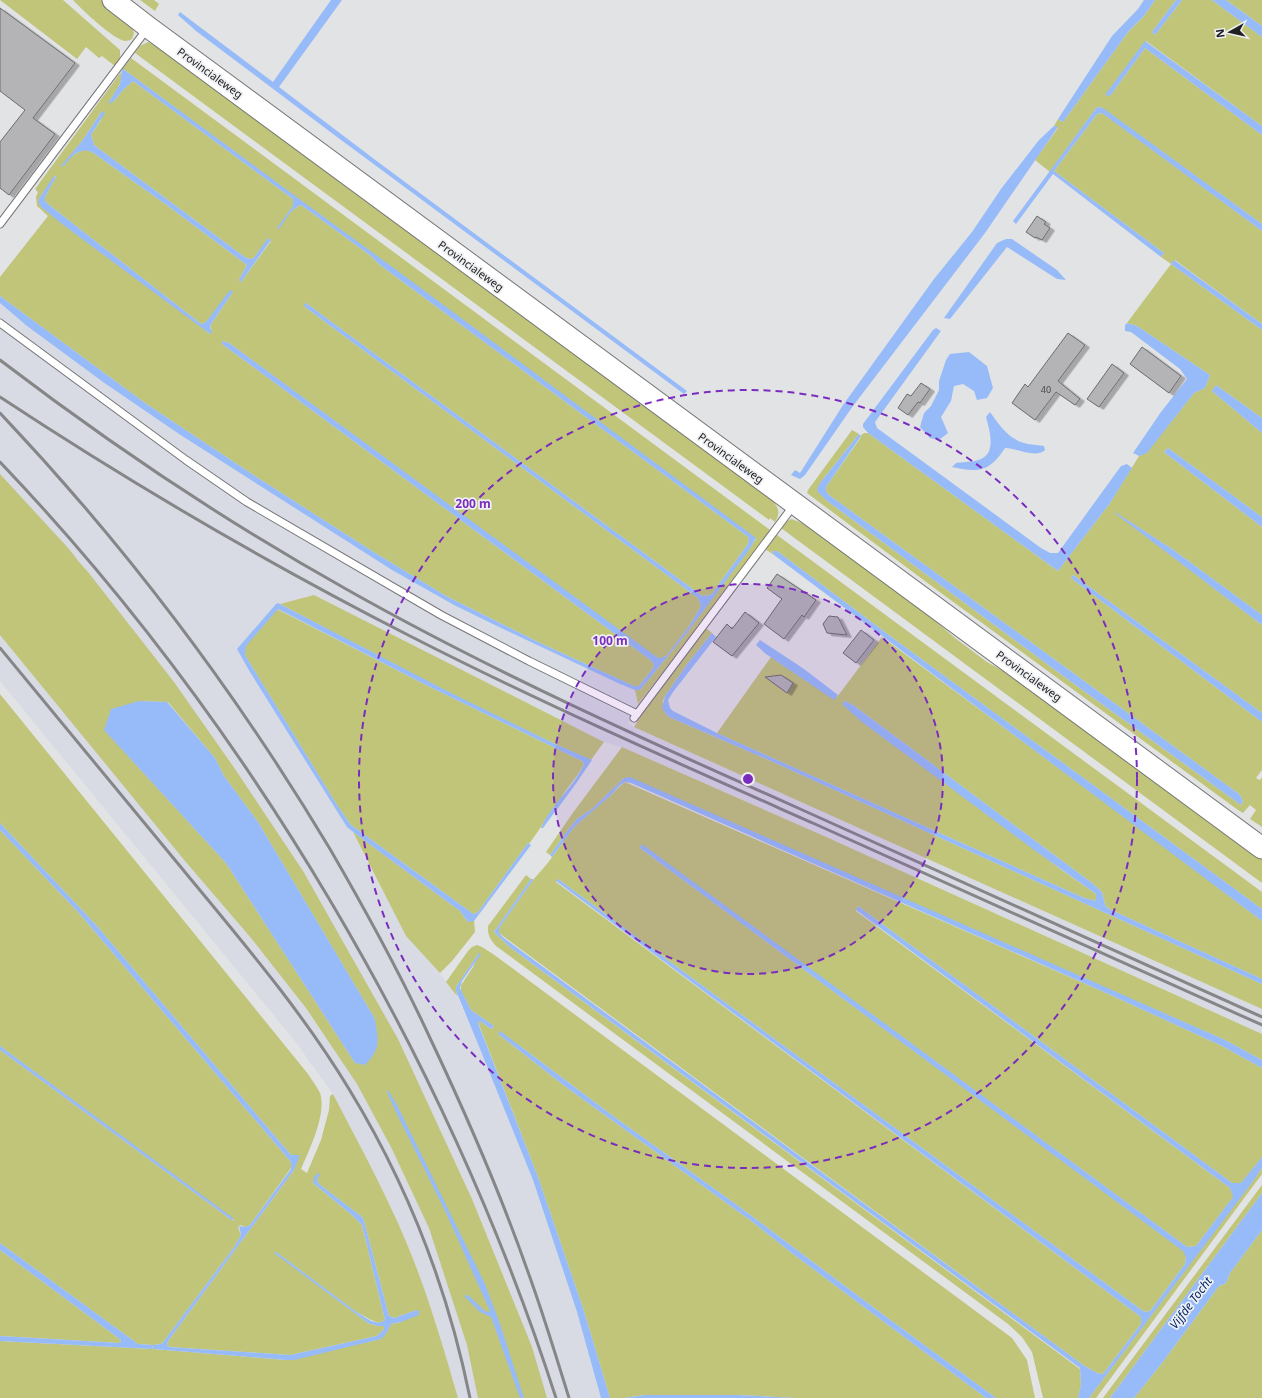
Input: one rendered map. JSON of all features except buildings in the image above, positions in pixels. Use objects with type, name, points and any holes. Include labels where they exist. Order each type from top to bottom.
[{"type":"main road","name":"Provincialeweg","points":[[113,0],[148,28],[1262,848]]},
{"type":"lane","points":[[0,224],[128,52],[148,28]]},
{"type":"lane","points":[[0,323],[186,460],[247,502],[441,615],[636,716],[794,504]]},
{"type":"shaded area","points":[[0,303],[27,326],[103,382],[179,434],[392,570],[454,605],[635,690],[638,704],[628,724],[1262,1009],[1262,1034],[824,836],[622,747],[604,742],[314,595],[277,605],[350,827],[406,936],[435,967],[457,996],[478,1044],[533,1180],[577,1312],[601,1398],[458,1398],[435,1320],[415,1264],[391,1207],[333,1094],[295,1041],[0,681]]},
{"type":"green space","points":[[0,0],[63,0],[120,50],[120,59],[115,66],[102,56],[99,58],[86,47],[77,59]]},
{"type":"green space","points":[[73,0],[102,0],[131,24],[134,33],[132,39],[125,41],[113,35],[90,17]]},
{"type":"green space","points":[[140,0],[154,0],[159,4],[155,11]]},
{"type":"green space","points":[[1155,0],[1176,0],[1152,32],[1155,35],[1182,0],[1212,0],[1262,37],[1262,126],[1146,41],[1110,96],[1145,48],[1262,135],[1262,224],[1102,108],[1097,107],[1050,172],[1035,160],[1058,128],[1054,126],[1058,119],[1063,122],[1128,32],[1144,16]]},
{"type":"green space","points":[[1226,0],[1262,0],[1262,26]]},
{"type":"green space","points":[[148,42],[166,51],[767,494],[778,510],[775,522],[770,518],[769,520],[135,53],[140,46]]},
{"type":"green space","points":[[131,58],[770,530],[740,574],[638,704],[635,690],[640,690],[686,634],[756,539],[122,69]]},
{"type":"green space","points":[[121,72],[120,84],[109,102],[114,101],[133,81],[293,199],[293,206],[278,228],[291,211],[301,205],[747,536],[749,539],[748,544],[711,595],[702,596],[306,303],[305,307],[698,598],[701,606],[690,625],[667,655],[658,659],[229,343],[222,341],[222,344],[649,659],[653,663],[654,667],[639,686],[634,686],[540,643],[446,596],[372,551],[255,476],[145,403],[0,296],[0,277],[48,216],[37,206],[36,197],[38,192],[35,189]],"holes":[[[102,111],[101,120],[91,135],[94,145],[246,258],[253,259],[268,239],[271,241],[241,282],[239,280],[247,265],[92,152],[86,150],[80,151],[62,166],[82,141]],[[55,176],[56,177],[45,197],[45,201],[201,324],[206,322],[233,292],[211,324],[210,334],[38,200]]]},
{"type":"green space","points":[[1103,113],[1262,231],[1262,324],[1175,260],[1171,264],[1161,257],[1164,253],[1054,171],[1097,114]]},
{"type":"green space","points":[[1171,264],[1262,330],[1262,418],[1216,385],[1212,391],[1262,433],[1262,517],[1168,448],[1164,452],[1262,527],[1262,615],[1172,549],[1116,513],[1262,625],[1262,713],[1073,575],[1071,578],[1262,722],[1262,770],[1256,778],[1260,780],[1262,777],[1262,827],[1250,819],[1256,810],[1250,805],[1243,813],[1238,810],[807,493],[852,430],[859,434],[820,483],[826,500],[1066,678],[1241,805],[1242,800],[1239,794],[829,495],[826,491],[826,487],[861,437],[860,436],[864,433],[868,433],[1058,571],[1110,503],[1139,456],[1147,452],[1194,393],[1205,388],[1210,375],[1137,326],[1127,323]]},
{"type":"green space","points":[[0,474],[69,549],[174,682],[235,769],[303,871],[398,1039],[472,1199],[532,1347],[547,1398],[478,1398],[467,1345],[429,1228],[391,1147],[357,1084],[306,1008],[251,938],[185,861],[0,635]],"holes":[[[139,701],[168,702],[215,758],[224,776],[258,822],[375,1019],[365,1064],[355,1063],[226,863],[128,756],[130,705]]]},
{"type":"green space","points":[[791,519],[811,526],[918,606],[955,638],[987,662],[1018,679],[1262,858],[1262,883],[781,528]]},
{"type":"green space","points":[[775,534],[1262,892],[1262,909],[886,633],[777,551],[772,552],[774,555],[765,549]]},
{"type":"green space","points":[[314,595],[604,742],[591,760],[473,705],[280,604]]},
{"type":"green space","points":[[277,609],[426,685],[582,761],[584,764],[529,844],[528,843],[478,912],[474,914],[472,913],[351,825],[337,805],[245,655],[245,646]]},
{"type":"green space","points":[[705,627],[712,633],[688,663],[663,701],[664,711],[669,717],[771,761],[1262,984],[1262,1009],[634,727],[653,697]]},
{"type":"green space","points":[[882,637],[1262,921],[1262,979],[1109,909],[1105,905],[1102,892],[1092,883],[853,705],[845,701],[844,702],[1059,868],[1096,894],[1096,901],[1084,898],[717,733],[771,657],[837,697]]},
{"type":"green space","points":[[0,694],[308,1074],[316,1086],[320,1093],[322,1102],[316,1132],[301,1169],[307,1173],[321,1140],[329,1110],[330,1096],[333,1094],[377,1178],[406,1242],[433,1314],[458,1398],[0,1398],[0,1341],[152,1349],[153,1345],[138,1344],[0,1243],[0,1050],[233,1221],[234,1220],[0,1046],[0,830],[78,912],[291,1162],[291,1168],[250,1225],[245,1227],[240,1225],[238,1227],[241,1235],[235,1246],[164,1341],[161,1344],[154,1345],[153,1349],[286,1360],[381,1339],[391,1324],[401,1322],[417,1310],[394,1318],[389,1316],[362,1217],[319,1184],[317,1180],[313,1183],[362,1225],[385,1320],[379,1323],[355,1311],[276,1252],[275,1253],[368,1323],[377,1326],[384,1326],[384,1329],[377,1336],[290,1355],[169,1347],[167,1345],[168,1341],[294,1170],[295,1155],[291,1155],[97,926],[0,823]]},
{"type":"green space","points":[[622,747],[824,836],[1262,1034],[1262,1060],[1225,1040],[624,778],[592,809],[577,819],[550,855],[546,852],[572,814]]},
{"type":"green space","points":[[625,782],[1104,992],[1222,1046],[1262,1068],[1262,1157],[1241,1184],[1232,1183],[858,906],[856,911],[1230,1188],[1234,1196],[1196,1246],[1187,1247],[642,845],[640,848],[1184,1251],[1186,1257],[1185,1264],[1151,1310],[1148,1312],[1143,1311],[558,879],[556,882],[1141,1317],[1141,1324],[1103,1374],[1097,1373],[1083,1365],[499,933],[499,928],[533,880],[547,864],[574,827]]},
{"type":"green space","points":[[353,832],[460,911],[468,922],[474,920],[475,932],[452,961],[440,973],[406,936]]},
{"type":"green space","points":[[526,875],[531,879],[494,931],[496,934],[511,948],[1080,1369],[1081,1385],[1078,1398],[1043,1398],[1032,1352],[1022,1337],[1008,1324],[496,946],[489,935],[488,926]]},
{"type":"green space","points":[[477,945],[493,954],[1012,1338],[1027,1360],[1035,1398],[996,1398],[520,1046],[498,1034],[566,1087],[750,1220],[793,1254],[986,1398],[795,1398],[738,1395],[645,1395],[610,1398],[584,1311],[538,1177],[478,1022],[480,1021],[491,1029],[494,1026],[471,1010],[461,991],[461,985],[473,967],[479,953],[456,987],[457,996],[446,982],[468,951]]},
{"type":"green space","points":[[1262,1168],[1262,1174],[1096,1398],[1089,1398]]},
{"type":"green space","points":[[1262,1185],[1262,1193],[1110,1398],[1103,1398]]},
{"type":"green space","points":[[1262,1230],[1262,1398],[1134,1398],[1219,1286],[1226,1283],[1230,1273]]},
{"type":"green space","points":[[0,1250],[121,1340],[120,1343],[0,1336]]},
{"type":"water","points":[[331,0],[342,0],[279,87],[687,391],[684,394],[329,131],[196,31],[178,15],[180,12],[273,82]]},
{"type":"water","points":[[1144,0],[1155,0],[1144,16],[1128,32],[1063,122],[1058,119],[1112,36],[1138,9]]},
{"type":"water","points":[[1176,0],[1182,0],[1155,35],[1152,32]]},
{"type":"water","points":[[1212,0],[1226,0],[1262,26],[1262,37]]},
{"type":"water","points":[[1145,41],[1262,126],[1262,135],[1145,48],[1110,96],[1105,95]]},
{"type":"water","points":[[122,69],[406,277],[756,538],[749,550],[686,634],[640,690],[635,690],[620,684],[499,627],[454,605],[392,570],[179,434],[103,382],[27,326],[0,303],[0,296],[145,403],[255,476],[372,551],[446,596],[540,643],[634,686],[639,686],[654,667],[653,663],[649,659],[222,344],[222,341],[229,343],[658,658],[667,655],[690,625],[701,606],[698,598],[305,307],[304,304],[306,303],[702,596],[711,595],[748,544],[749,539],[747,536],[301,205],[291,212],[279,229],[277,228],[293,206],[293,199],[133,81],[114,101],[109,104],[120,84]]},
{"type":"water","points":[[1097,107],[1103,108],[1262,224],[1262,231],[1102,113],[1097,114],[1054,171],[1164,253],[1161,257],[1053,174],[1016,224],[1013,221]]},
{"type":"water","points":[[102,111],[105,113],[91,135],[94,145],[246,258],[253,259],[268,238],[271,240],[241,282],[239,280],[247,265],[92,152],[79,152],[75,154],[63,167],[61,166],[82,141]]},
{"type":"water","points":[[1054,126],[1058,127],[985,233],[853,406],[805,475],[800,479],[791,475],[795,470],[800,473],[843,405],[934,279],[972,232],[1001,189],[1039,140]]},
{"type":"water","points":[[54,176],[56,177],[45,197],[45,201],[201,324],[206,322],[230,290],[233,292],[211,324],[210,328],[212,332],[210,334],[40,206],[38,200]]},
{"type":"water","points":[[1006,239],[1012,239],[1057,270],[1066,280],[1057,279],[1007,247],[950,319],[944,318],[997,243]]},
{"type":"water","points":[[1174,260],[1262,324],[1262,330],[1171,264]]},
{"type":"water","points":[[1127,323],[1137,326],[1210,375],[1205,388],[1194,393],[1147,453],[1139,456],[1133,453],[1161,412],[1187,379],[1180,369],[1131,332],[1125,331],[1125,325]]},
{"type":"water","points":[[936,328],[941,331],[875,422],[877,428],[1041,548],[1050,553],[1058,553],[1121,466],[1127,464],[1132,468],[1110,503],[1058,571],[868,433],[863,427],[863,424]]},
{"type":"water","points":[[969,352],[987,366],[993,388],[987,398],[977,400],[974,391],[963,384],[954,386],[951,401],[941,417],[948,433],[939,440],[930,438],[920,427],[924,413],[931,406],[939,390],[939,381],[946,360],[950,354]]},
{"type":"water","points":[[1216,385],[1262,418],[1262,433],[1212,391]]},
{"type":"water","points":[[990,412],[1006,432],[1016,440],[1044,446],[1045,450],[1031,453],[1005,448],[994,462],[983,469],[969,470],[952,467],[956,463],[975,461],[982,459],[987,455],[991,443],[986,417]]},
{"type":"water","points":[[859,434],[861,436],[826,487],[826,491],[829,495],[1239,794],[1242,800],[1241,805],[1066,678],[826,500],[818,492],[817,489],[820,483]]},
{"type":"water","points":[[1168,448],[1262,517],[1262,527],[1164,452]]},
{"type":"water","points":[[1115,512],[1172,549],[1262,615],[1262,625],[1116,514]]},
{"type":"water","points":[[777,551],[886,633],[1262,909],[1262,921],[774,555],[772,552]]},
{"type":"water","points":[[1073,575],[1262,713],[1262,722],[1071,578]]},
{"type":"water","points":[[278,603],[449,692],[555,744],[592,760],[543,828],[541,828],[545,820],[580,772],[584,764],[582,761],[426,685],[278,609],[246,646],[245,655],[337,805],[351,825],[472,913],[474,914],[478,912],[528,843],[531,845],[474,921],[468,922],[460,911],[347,827],[250,672],[237,649]]},
{"type":"water","points":[[712,633],[716,637],[668,700],[670,708],[673,711],[717,733],[1084,898],[1096,901],[1096,894],[862,722],[842,704],[845,701],[853,705],[1092,883],[1102,892],[1105,905],[1109,909],[1262,979],[1262,984],[771,761],[669,717],[662,708],[665,696],[688,663]]},
{"type":"water","points":[[760,640],[804,669],[838,695],[834,700],[766,654],[756,645]]},
{"type":"water","points":[[139,701],[167,702],[215,758],[224,776],[258,822],[375,1019],[378,1044],[374,1054],[365,1065],[355,1063],[226,863],[104,730],[111,709]]},
{"type":"water","points":[[630,777],[1225,1040],[1262,1060],[1262,1068],[1222,1046],[1104,992],[631,783],[625,782],[620,785],[611,795],[574,827],[552,857],[550,855],[577,819],[592,809],[624,778]]},
{"type":"water","points":[[0,823],[97,926],[291,1155],[300,1155],[294,1170],[168,1341],[167,1345],[169,1347],[290,1355],[377,1336],[384,1329],[384,1326],[377,1326],[368,1323],[274,1253],[276,1252],[355,1311],[371,1321],[379,1323],[385,1320],[362,1225],[313,1183],[314,1177],[318,1173],[320,1174],[317,1180],[319,1184],[362,1217],[364,1221],[389,1316],[394,1318],[417,1310],[419,1311],[419,1315],[391,1324],[386,1334],[381,1339],[294,1360],[153,1349],[153,1345],[161,1344],[164,1341],[235,1246],[241,1235],[239,1226],[245,1227],[250,1225],[291,1169],[291,1162],[78,912],[0,830]]},
{"type":"water","points":[[642,844],[1187,1247],[1196,1246],[1233,1197],[1230,1188],[856,910],[858,906],[1232,1183],[1241,1183],[1262,1157],[1262,1168],[1251,1184],[1089,1398],[1078,1398],[1081,1385],[1080,1368],[511,948],[494,931],[531,879],[533,879],[499,928],[499,933],[504,938],[1083,1365],[1097,1373],[1103,1374],[1141,1324],[1141,1317],[556,881],[558,879],[1143,1311],[1148,1312],[1151,1310],[1185,1264],[1186,1257],[1183,1251],[640,848]]},
{"type":"water","points":[[479,953],[481,954],[462,981],[460,988],[471,1010],[494,1026],[491,1029],[480,1021],[478,1023],[538,1177],[584,1311],[610,1398],[601,1398],[577,1312],[533,1180],[456,991],[456,987]]},
{"type":"water","points":[[500,1031],[996,1398],[986,1398],[793,1254],[750,1220],[566,1087],[498,1034]]},
{"type":"water","points":[[0,1046],[233,1218],[233,1221],[0,1050]]},
{"type":"water","points":[[388,1090],[397,1105],[485,1284],[500,1324],[524,1398],[520,1398],[491,1317],[480,1312],[464,1296],[469,1296],[485,1311],[490,1311],[447,1215],[394,1108],[387,1092]]},
{"type":"water","name":"Vijfde Tocht","points":[[1262,1193],[1262,1230],[1230,1273],[1226,1283],[1219,1286],[1134,1398],[1110,1398]]},
{"type":"water","points":[[0,1243],[138,1344],[153,1345],[152,1349],[0,1341],[0,1336],[120,1343],[121,1340],[0,1250]]},
{"type":"water","points":[[645,1395],[738,1395],[795,1398],[624,1398]]},
{"type":"railway","points":[[0,360],[126,452],[257,537],[346,589],[457,649],[627,731],[1262,1017]]},
{"type":"railway","points":[[0,397],[100,461],[253,552],[357,609],[510,686],[1262,1025]]},
{"type":"railway","points":[[0,413],[92,515],[177,622],[218,677],[256,733],[330,849],[395,966],[419,1014],[469,1124],[494,1183],[534,1287],[569,1398]]},
{"type":"railway","points":[[0,462],[90,563],[176,670],[255,782],[329,899],[397,1020],[457,1144],[511,1270],[556,1398]]},
{"type":"railway","points":[[0,648],[253,954],[313,1034],[349,1089],[389,1162],[423,1238],[450,1317],[470,1398]]}]
